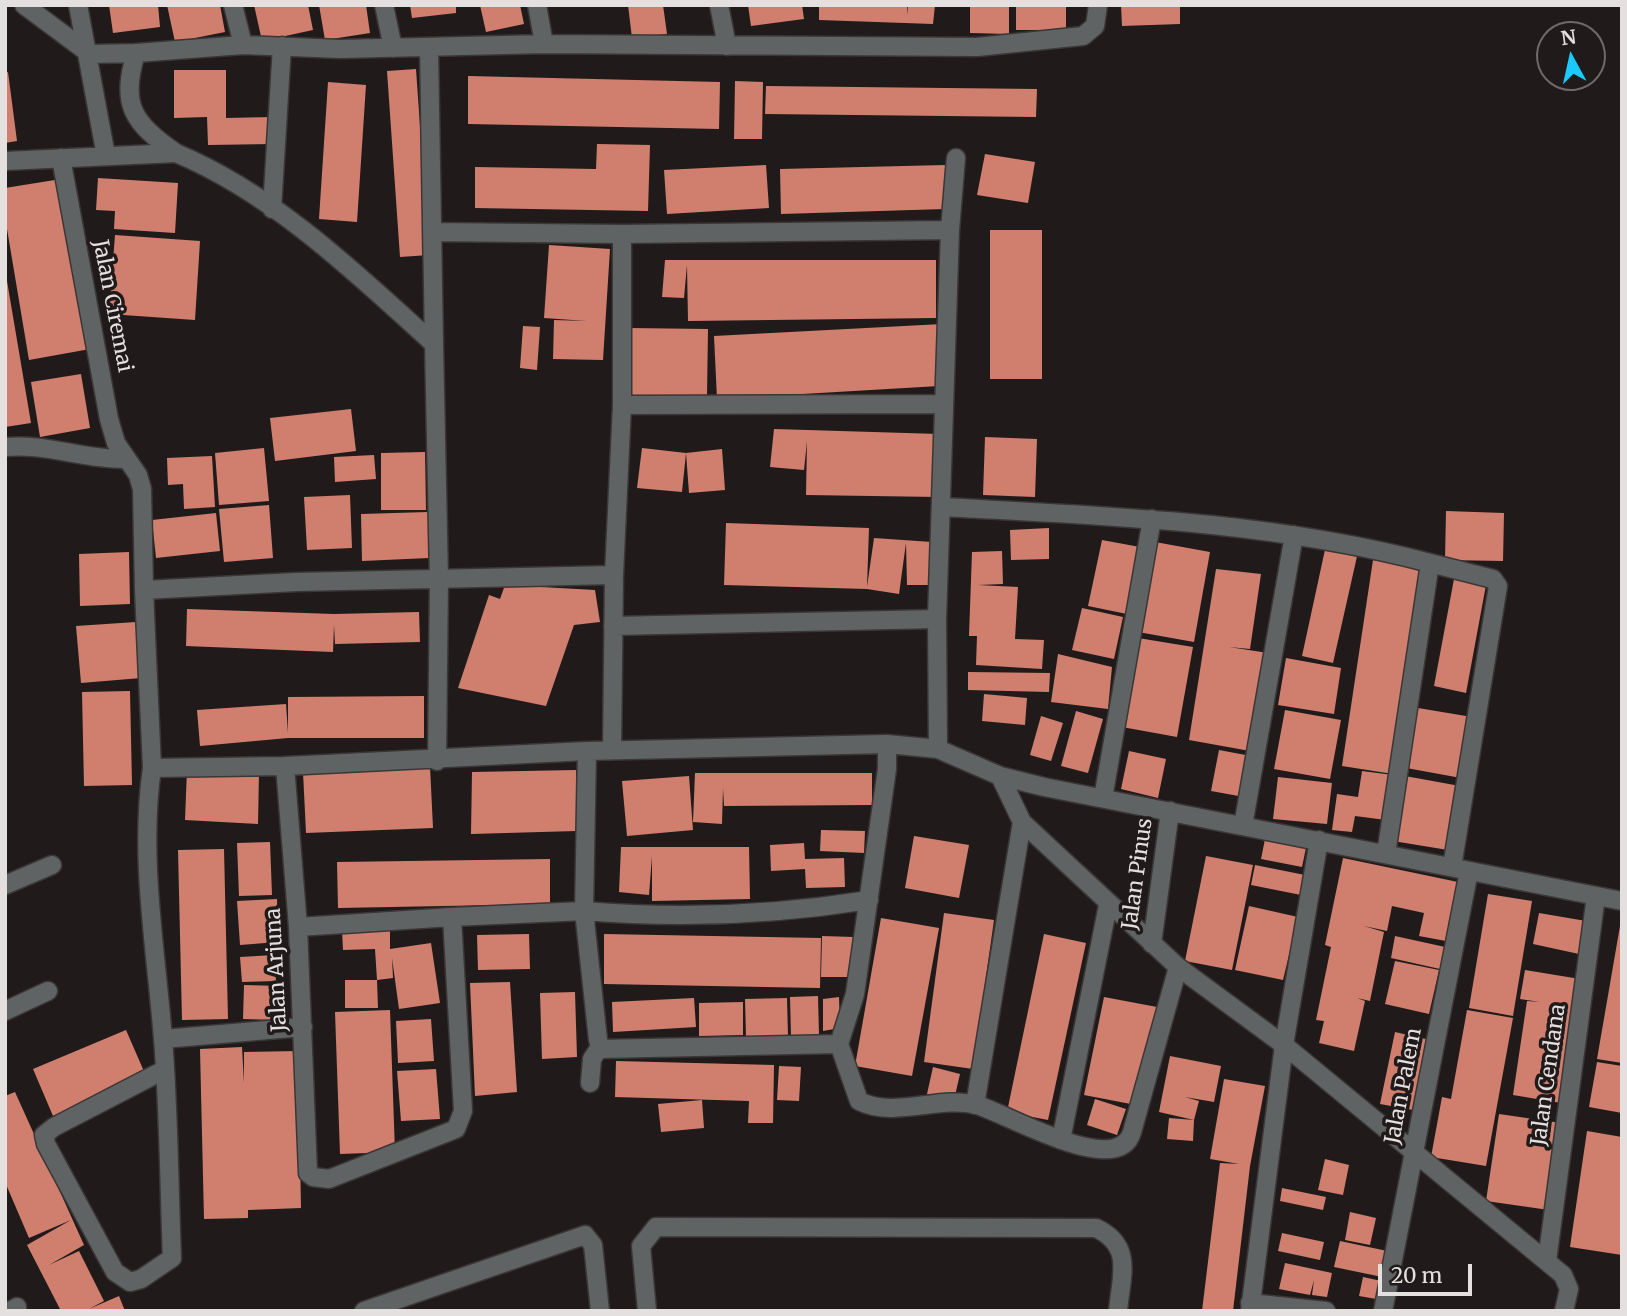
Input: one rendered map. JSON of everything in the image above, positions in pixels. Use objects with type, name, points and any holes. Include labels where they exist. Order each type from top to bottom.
[{"type":"street","points":[[24,5],[90,54],[243,45],[393,48],[544,44],[977,47],[1083,36],[1096,26],[1098,5]]},
{"type":"street","points":[[78,5],[90,54],[106,156]]},
{"type":"street","points":[[233,5],[243,45]]},
{"type":"street","points":[[384,5],[393,48]]},
{"type":"street","points":[[537,5],[544,44]]},
{"type":"street","points":[[719,5],[727,46]]},
{"type":"street","points":[[272,209],[282,46]]},
{"type":"street","points":[[429,48],[439,579],[437,761]]},
{"type":"street","points":[[136,53],[129,76],[128,94],[134,116],[150,135],[176,153],[226,177],[272,209],[354,270],[434,344]]},
{"type":"street","points":[[5,161],[176,153]]},
{"type":"street","name":"Jalan Ciremai","points":[[61,158],[109,419],[116,443],[138,475],[142,489],[152,768],[146,811],[156,987],[163,1040],[172,1258],[141,1279],[130,1282],[115,1272],[46,1144],[44,1135],[54,1127],[164,1070]]},
{"type":"street","points":[[938,749],[937,619],[950,230],[956,158]]},
{"type":"street","points":[[432,232],[622,234],[950,230]]},
{"type":"street","points":[[612,750],[614,575],[622,405],[622,234]]},
{"type":"street","points":[[622,405],[944,404]]},
{"type":"street","points":[[5,447],[28,445],[105,460],[126,459]]},
{"type":"street","points":[[942,507],[1152,519],[1294,535],[1374,548],[1430,563],[1386,854]]},
{"type":"street","points":[[1104,798],[1152,519]]},
{"type":"street","points":[[1243,826],[1294,535]]},
{"type":"street","name":"Jalan Palem","points":[[1383,1311],[1413,1154],[1460,869],[1498,586],[1493,579],[1430,563]]},
{"type":"street","points":[[144,590],[296,582],[614,575]]},
{"type":"street","points":[[613,626],[937,619]]},
{"type":"street","points":[[152,768],[437,761],[612,750],[887,744],[938,749],[1000,776],[1622,901]]},
{"type":"street","points":[[887,744],[887,769],[855,994],[839,1044],[859,1101],[881,1107],[975,1105],[1061,1140],[1111,1152],[1129,1143],[1178,967]]},
{"type":"street","points":[[587,751],[584,911],[600,1047],[592,1059],[590,1083]]},
{"type":"street","name":"Jalan Arjuna","points":[[285,766],[298,927],[309,1173],[313,1177],[329,1179],[456,1129],[463,1111],[452,918]]},
{"type":"street","points":[[1000,776],[1022,822],[1108,905],[1178,967],[1284,1045],[1413,1154],[1547,1261],[1567,1282],[1569,1289],[1564,1311]]},
{"type":"street","name":"Jalan Pinus","points":[[1152,944],[1170,811]]},
{"type":"street","points":[[975,1105],[1022,822]]},
{"type":"street","points":[[1319,840],[1284,1045],[1250,1307],[1326,1311]]},
{"type":"street","points":[[5,885],[51,865]]},
{"type":"street","name":"Jalan Cendana","points":[[1547,1261],[1596,896]]},
{"type":"street","points":[[298,927],[584,911],[640,916],[724,914],[826,907],[869,900]]},
{"type":"street","points":[[1061,1140],[1108,905]]},
{"type":"street","points":[[5,1011],[48,991]]},
{"type":"street","points":[[163,1040],[303,1027]]},
{"type":"street","points":[[600,1047],[605,1051],[839,1044]]},
{"type":"street","points":[[647,1311],[641,1246],[656,1227],[1096,1228],[1118,1243],[1123,1253],[1118,1311]]},
{"type":"street","points":[[364,1311],[584,1235],[593,1245],[600,1311]]},
{"type":"building","points":[[109,5],[158,5],[160,27],[113,33]]},
{"type":"building","points":[[167,5],[220,5],[225,32],[175,42]]},
{"type":"building","points":[[254,5],[308,5],[313,30],[262,41]]},
{"type":"building","points":[[319,5],[366,5],[370,33],[325,40]]},
{"type":"building","points":[[410,5],[456,5],[456,13],[412,18]]},
{"type":"building","points":[[480,5],[520,5],[524,24],[486,32]]},
{"type":"building","points":[[628,5],[663,5],[667,34],[632,38]]},
{"type":"building","points":[[748,5],[802,5],[804,19],[751,26]]},
{"type":"building","points":[[819,5],[907,5],[907,15],[908,5],[935,5],[933,24],[819,20]]},
{"type":"building","points":[[970,5],[1009,5],[1009,34],[970,33]]},
{"type":"building","points":[[1016,5],[1066,5],[1066,30],[1016,30]]},
{"type":"building","points":[[1121,5],[1180,5],[1180,24],[1122,26]]},
{"type":"building","points":[[416,69],[429,255],[400,257],[387,71]]},
{"type":"building","points":[[174,70],[226,70],[226,118],[272,117],[272,144],[208,145],[207,117],[174,118]]},
{"type":"building","points":[[8,72],[17,141],[5,143],[5,73]]},
{"type":"building","points":[[468,76],[720,82],[719,129],[468,124]]},
{"type":"building","points":[[735,81],[763,82],[762,139],[734,139]]},
{"type":"building","points":[[328,82],[366,85],[357,222],[319,219]]},
{"type":"building","points":[[766,86],[1037,89],[1036,117],[765,114]]},
{"type":"building","points":[[597,144],[650,145],[648,211],[475,208],[475,167],[596,169]]},
{"type":"building","points":[[985,154],[1035,162],[1028,203],[977,195]]},
{"type":"building","points":[[766,165],[769,208],[667,214],[664,170]]},
{"type":"building","points":[[945,165],[945,209],[781,214],[780,169]]},
{"type":"building","points":[[98,178],[178,183],[175,233],[114,229],[115,211],[96,210]]},
{"type":"building","points":[[61,179],[90,349],[29,360],[5,217],[5,188]]},
{"type":"building","points":[[990,230],[1042,230],[1042,379],[990,379]]},
{"type":"building","points":[[115,235],[200,241],[195,320],[109,314]]},
{"type":"building","points":[[549,245],[610,249],[603,360],[553,359],[554,320],[587,321],[544,318]]},
{"type":"building","points":[[665,260],[936,260],[936,318],[688,321],[687,265],[684,298],[662,297]]},
{"type":"building","points":[[5,269],[31,423],[5,427]]},
{"type":"building","points":[[942,324],[939,386],[717,399],[714,336]]},
{"type":"building","points":[[523,326],[540,327],[537,370],[520,368]]},
{"type":"building","points":[[629,328],[708,329],[707,396],[629,396]]},
{"type":"building","points":[[81,374],[90,428],[40,437],[31,382]]},
{"type":"building","points":[[351,409],[356,451],[275,461],[270,418]]},
{"type":"building","points":[[774,429],[939,434],[938,497],[806,495],[807,441],[804,470],[770,467]]},
{"type":"building","points":[[985,437],[1037,439],[1035,497],[983,495]]},
{"type":"building","points":[[264,448],[269,501],[219,505],[215,453]]},
{"type":"building","points":[[642,448],[686,453],[682,492],[637,488]]},
{"type":"building","points":[[722,449],[725,490],[689,493],[686,453]]},
{"type":"building","points":[[425,452],[426,510],[381,510],[381,453]]},
{"type":"building","points":[[374,455],[376,479],[335,482],[334,457]]},
{"type":"building","points":[[212,456],[215,507],[184,509],[183,484],[168,485],[167,458]]},
{"type":"building","points":[[350,495],[352,548],[307,550],[304,497]]},
{"type":"building","points":[[269,505],[273,558],[224,562],[219,509]]},
{"type":"building","points":[[1446,511],[1504,513],[1503,561],[1445,560]]},
{"type":"building","points":[[428,512],[429,558],[362,561],[361,514]]},
{"type":"building","points":[[216,513],[220,551],[156,558],[152,520]]},
{"type":"building","points":[[726,523],[869,528],[867,587],[874,538],[932,542],[933,585],[907,585],[906,543],[899,594],[867,589],[724,585]]},
{"type":"building","points":[[1049,528],[1049,559],[1011,560],[1010,530]]},
{"type":"building","points":[[1102,540],[1140,547],[1127,614],[1088,606]]},
{"type":"building","points":[[1155,542],[1210,552],[1194,642],[1138,632]]},
{"type":"building","points":[[1326,545],[1358,552],[1333,663],[1302,656]]},
{"type":"building","points":[[1002,551],[1003,584],[978,585],[1018,587],[1015,639],[1044,640],[1042,669],[976,665],[977,636],[969,636],[972,552]]},
{"type":"building","points":[[129,552],[130,604],[80,606],[79,554]]},
{"type":"building","points":[[1373,560],[1425,568],[1393,774],[1342,766]]},
{"type":"building","points":[[1216,569],[1261,574],[1250,649],[1229,647],[1268,653],[1250,751],[1189,740]]},
{"type":"building","points":[[1454,579],[1486,585],[1466,693],[1434,686]]},
{"type":"building","points":[[505,585],[595,590],[600,622],[574,625],[546,706],[458,688],[489,595],[500,599]]},
{"type":"building","points":[[1082,608],[1123,617],[1114,659],[1072,650]]},
{"type":"building","points":[[187,609],[334,614],[419,612],[420,642],[335,644],[334,625],[333,652],[186,646]]},
{"type":"building","points":[[136,622],[141,678],[81,683],[76,626]]},
{"type":"building","points":[[1138,638],[1193,647],[1177,737],[1122,727]]},
{"type":"building","points":[[1058,654],[1112,667],[1108,709],[1051,702]]},
{"type":"building","points":[[1286,658],[1341,668],[1334,714],[1278,705]]},
{"type":"building","points":[[968,672],[1050,673],[1049,692],[968,690]]},
{"type":"building","points":[[130,691],[132,785],[84,786],[82,692]]},
{"type":"building","points":[[984,694],[1027,698],[1025,725],[982,721]]},
{"type":"building","points":[[424,696],[424,738],[288,738],[200,746],[197,710],[286,704],[288,733],[288,697]]},
{"type":"building","points":[[1412,707],[1472,717],[1461,778],[1401,767]]},
{"type":"building","points":[[1285,710],[1341,720],[1330,779],[1274,769]]},
{"type":"building","points":[[1076,711],[1103,719],[1088,773],[1061,766]]},
{"type":"building","points":[[1041,716],[1063,723],[1051,761],[1030,755]]},
{"type":"building","points":[[1219,750],[1251,756],[1244,797],[1211,791]]},
{"type":"building","points":[[1129,751],[1166,759],[1158,798],[1121,789]]},
{"type":"building","points":[[430,766],[433,828],[306,833],[303,772]]},
{"type":"building","points":[[187,769],[259,772],[258,824],[185,820]]},
{"type":"building","points":[[576,770],[576,831],[471,834],[472,772]]},
{"type":"building","points":[[1362,771],[1393,775],[1386,820],[1355,816],[1352,832],[1332,830],[1337,794],[1358,797]]},
{"type":"building","points":[[695,773],[872,773],[872,805],[724,806],[723,788],[722,824],[693,822]]},
{"type":"building","points":[[689,776],[693,830],[627,836],[622,781]]},
{"type":"building","points":[[1405,776],[1460,786],[1448,850],[1393,841]]},
{"type":"building","points":[[1278,777],[1332,783],[1327,824],[1273,819]]},
{"type":"building","points":[[821,830],[865,831],[864,853],[820,851]]},
{"type":"building","points":[[1266,834],[1307,843],[1302,867],[1261,859]]},
{"type":"building","points":[[914,836],[969,845],[959,898],[905,888]]},
{"type":"building","points":[[270,842],[272,895],[239,896],[237,843]]},
{"type":"building","points":[[804,843],[805,859],[844,858],[845,887],[806,888],[805,869],[771,871],[770,845]]},
{"type":"building","points":[[621,847],[749,847],[750,899],[652,901],[652,856],[649,895],[619,892]]},
{"type":"building","points":[[224,849],[228,1019],[182,1020],[178,850]]},
{"type":"building","points":[[1206,856],[1253,865],[1232,970],[1185,961]]},
{"type":"building","points":[[1343,858],[1458,882],[1446,941],[1419,936],[1424,913],[1392,906],[1387,931],[1364,926],[1384,932],[1370,1001],[1357,998],[1365,1001],[1354,1051],[1319,1043],[1324,1021],[1316,1020],[1331,947],[1325,945]]},
{"type":"building","points":[[550,859],[550,904],[338,908],[337,862]]},
{"type":"building","points":[[1255,865],[1310,876],[1306,896],[1251,885]]},
{"type":"building","points":[[1488,894],[1532,901],[1513,1016],[1469,1008]]},
{"type":"building","points":[[277,899],[278,942],[240,945],[237,901]]},
{"type":"building","points":[[1249,906],[1298,917],[1283,980],[1235,970]]},
{"type":"building","points":[[944,913],[994,920],[973,1069],[924,1062]]},
{"type":"building","points":[[1539,913],[1586,921],[1579,954],[1533,944]]},
{"type":"building","points":[[881,918],[939,928],[912,1076],[855,1066]]},
{"type":"building","points":[[1622,926],[1622,1063],[1597,1059]]},
{"type":"building","points":[[390,928],[390,949],[431,943],[440,1003],[399,1009],[392,958],[393,978],[377,980],[375,949],[343,950],[342,930]]},
{"type":"building","points":[[529,934],[530,969],[478,970],[477,935]]},
{"type":"building","points":[[604,934],[821,938],[820,988],[604,984]]},
{"type":"building","points":[[1044,934],[1086,943],[1048,1120],[1007,1112]]},
{"type":"building","points":[[822,936],[854,937],[850,977],[821,977]]},
{"type":"building","points":[[1395,936],[1445,947],[1440,969],[1391,958]]},
{"type":"building","points":[[274,955],[276,981],[242,982],[240,957]]},
{"type":"building","points":[[1395,961],[1439,970],[1429,1014],[1385,1004]]},
{"type":"building","points":[[1525,970],[1580,979],[1561,1103],[1513,1095],[1527,1001],[1540,1002],[1520,999]]},
{"type":"building","points":[[345,980],[377,980],[378,1008],[345,1008]]},
{"type":"building","points":[[510,982],[517,1092],[475,1096],[470,983]]},
{"type":"building","points":[[244,985],[281,986],[279,1020],[243,1019]]},
{"type":"building","points":[[575,992],[577,1057],[542,1059],[540,993]]},
{"type":"building","points":[[818,996],[819,1035],[791,1036],[790,997]]},
{"type":"building","points":[[839,997],[840,1028],[823,1031],[823,999]]},
{"type":"building","points":[[1104,997],[1157,1007],[1136,1105],[1084,1095]]},
{"type":"building","points":[[694,998],[696,1027],[613,1032],[612,1002]]},
{"type":"building","points":[[787,998],[788,1036],[746,1037],[745,999]]},
{"type":"building","points":[[743,1002],[743,1035],[699,1036],[699,1003]]},
{"type":"building","points":[[390,1010],[395,1152],[340,1154],[335,1012]]},
{"type":"building","points":[[1467,1010],[1513,1018],[1486,1166],[1431,1157],[1442,1097],[1451,1099]]},
{"type":"building","points":[[431,1019],[434,1061],[398,1063],[396,1021]]},
{"type":"building","points":[[126,1030],[146,1076],[53,1116],[33,1069]]},
{"type":"building","points":[[1395,1032],[1426,1039],[1413,1110],[1380,1104]]},
{"type":"building","points":[[242,1047],[244,1083],[244,1052],[298,1051],[301,1208],[248,1210],[248,1218],[204,1219],[200,1049]]},
{"type":"building","points":[[1170,1056],[1221,1066],[1214,1102],[1185,1097],[1199,1101],[1194,1120],[1159,1112]]},
{"type":"building","points":[[616,1061],[774,1065],[773,1123],[748,1123],[749,1101],[615,1097]]},
{"type":"building","points":[[1597,1062],[1622,1066],[1622,1113],[1589,1107]]},
{"type":"building","points":[[779,1066],[801,1067],[799,1101],[777,1100]]},
{"type":"building","points":[[933,1067],[960,1074],[954,1100],[927,1094]]},
{"type":"building","points":[[436,1069],[440,1119],[401,1121],[397,1071]]},
{"type":"building","points":[[1224,1079],[1265,1086],[1250,1166],[1233,1311],[1202,1311],[1220,1163],[1239,1164],[1210,1159]]},
{"type":"building","points":[[15,1092],[84,1245],[49,1265],[79,1251],[104,1301],[89,1309],[119,1296],[125,1311],[61,1311],[27,1245],[71,1220],[29,1238],[5,1182],[5,1096]]},
{"type":"building","points":[[1095,1099],[1126,1109],[1117,1135],[1087,1125]]},
{"type":"building","points":[[702,1100],[704,1128],[661,1132],[658,1104]]},
{"type":"building","points":[[1499,1114],[1561,1123],[1549,1210],[1486,1201]]},
{"type":"building","points":[[1169,1118],[1194,1120],[1193,1141],[1167,1139]]},
{"type":"building","points":[[1587,1131],[1622,1137],[1622,1255],[1570,1247]]},
{"type":"building","points":[[1325,1159],[1349,1165],[1343,1195],[1318,1190]]},
{"type":"building","points":[[1282,1188],[1326,1197],[1323,1210],[1280,1201]]},
{"type":"building","points":[[1350,1212],[1376,1218],[1370,1245],[1345,1240]]},
{"type":"building","points":[[1282,1233],[1324,1242],[1320,1260],[1278,1251]]},
{"type":"building","points":[[1340,1241],[1392,1252],[1387,1278],[1334,1267]]},
{"type":"building","points":[[1285,1263],[1332,1273],[1327,1297],[1312,1295],[1314,1280],[1310,1295],[1279,1289]]},
{"type":"building","points":[[1363,1277],[1386,1282],[1382,1300],[1359,1296]]}]
